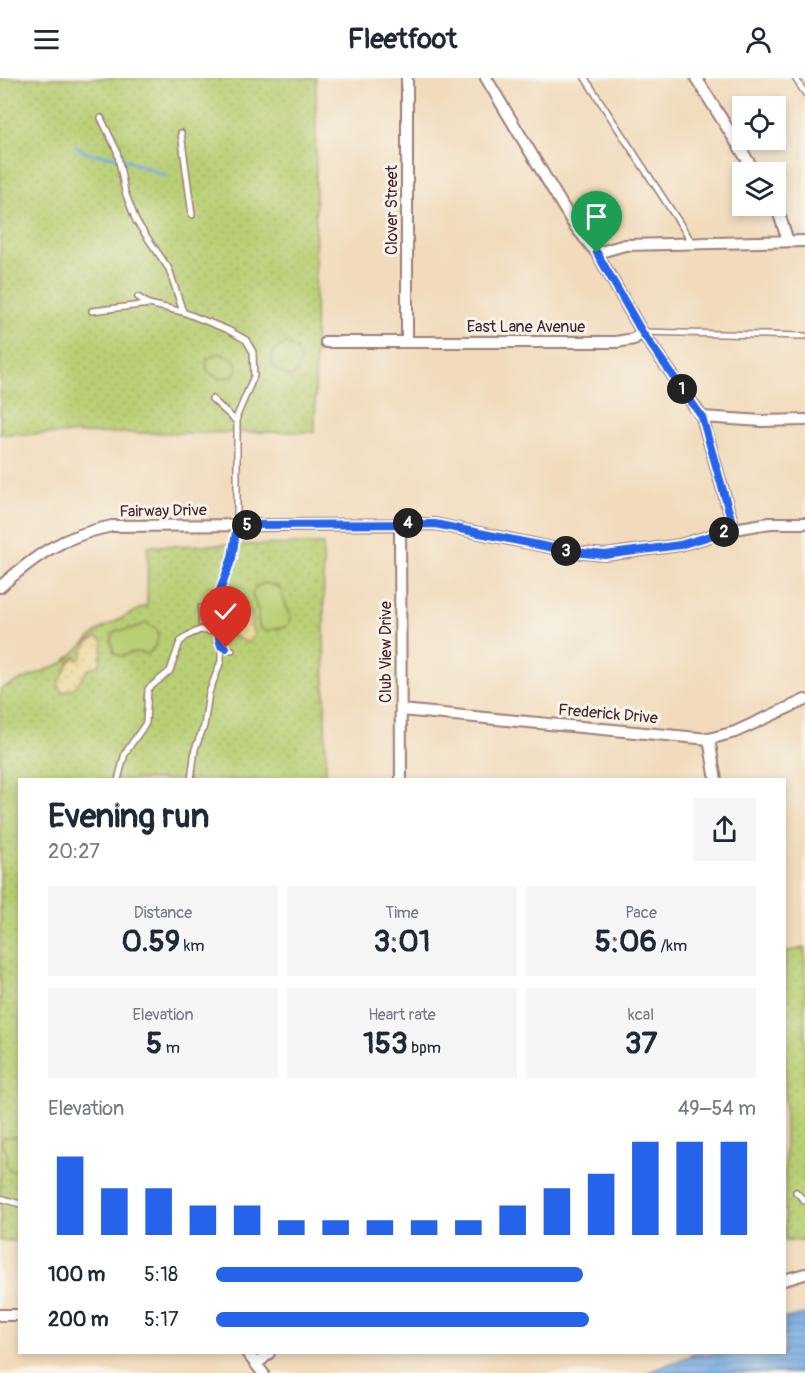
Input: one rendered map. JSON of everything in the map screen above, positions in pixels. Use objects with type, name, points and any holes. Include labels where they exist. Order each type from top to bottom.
[{"type":"street","name":"Clover Street","points":[[407,78],[407,342]]},
{"type":"street","points":[[486,78],[574,225],[597,253],[642,332],[702,417],[734,529]]},
{"type":"street","points":[[696,78],[749,162]]},
{"type":"street","points":[[780,216],[788,241]]},
{"type":"street","points":[[597,253],[625,245],[805,241]]},
{"type":"street","name":"East Lane Avenue","points":[[326,342],[616,342],[634,339],[642,332]]},
{"type":"street","points":[[702,417],[762,421],[805,420]]},
{"type":"street","name":"Club View Drive","points":[[400,523],[401,778]]},
{"type":"street","name":"Fairway Drive","points":[[0,587],[51,546],[83,532],[112,526],[435,524],[573,552],[605,555],[680,545],[734,529],[770,523],[805,523]]},
{"type":"street","name":"Frederick Drive","points":[[401,710],[709,739],[735,732],[805,700]]},
{"type":"street","points":[[709,739],[716,778]]},
{"type":"street","points":[[786,1279],[805,1274]]},
{"type":"street","points":[[0,1315],[18,1315]]},
{"type":"street","points":[[248,1354],[261,1368],[268,1354]]},
{"type":"lane","points":[[585,78],[693,244]]},
{"type":"lane","points":[[795,78],[805,93]]},
{"type":"lane","points":[[101,118],[117,151],[125,192],[136,221],[169,269],[183,312]]},
{"type":"lane","points":[[181,133],[192,215]]},
{"type":"lane","points":[[138,297],[149,304],[183,312],[228,330],[246,340],[253,351],[254,376],[237,416],[237,525],[232,558],[212,612],[221,646],[221,661],[209,693],[204,726],[195,749],[191,778]]},
{"type":"lane","points":[[92,312],[149,304]]},
{"type":"lane","points":[[642,332],[805,336]]},
{"type":"lane","points":[[212,399],[237,423]]},
{"type":"lane","points":[[139,689],[148,689],[170,671],[180,642],[200,630],[216,632]]},
{"type":"lane","points":[[221,646],[232,650]]},
{"type":"lane","points":[[119,778],[125,753],[146,723],[148,689]]},
{"type":"lane","points":[[796,1192],[805,1201]]},
{"type":"lane","points":[[0,1198],[18,1203]]},
{"type":"green space","points":[[0,78],[316,78],[315,432],[0,434]]},
{"type":"green space","points":[[286,343],[297,350],[300,359],[298,371],[290,377],[276,369],[271,362],[274,351]]},
{"type":"green space","points":[[219,353],[235,360],[237,369],[232,377],[218,378],[208,372],[206,363],[208,358]]},
{"type":"green space","points":[[323,544],[326,778],[18,778],[18,1241],[0,1241],[0,689],[63,663],[99,630],[147,605],[148,546]]},
{"type":"green space","points":[[264,583],[279,587],[291,618],[286,627],[264,631],[259,627],[258,611],[252,594],[256,587]]},
{"type":"green space","points":[[146,623],[158,633],[157,641],[148,654],[136,652],[120,656],[114,653],[111,640],[115,631],[132,629]]},
{"type":"green space","points":[[805,948],[805,1240],[786,1240],[786,952]]},
{"type":"green space","points":[[5,1137],[18,1137],[18,1171],[10,1170],[6,1165],[8,1155],[1,1142]]},
{"type":"sand","points":[[245,610],[252,613],[251,626],[254,635],[249,643],[229,634],[237,616]]},
{"type":"sand","points":[[97,637],[103,642],[100,664],[88,670],[74,688],[61,691],[58,684],[70,661],[76,657],[78,660],[81,658],[87,643]]},
{"type":"water","points":[[805,1314],[805,1373],[646,1373],[694,1354],[786,1354],[786,1318]]},
{"type":"building","points":[[198,605],[208,605],[208,626],[198,626]]},
{"type":"waterway","points":[[75,146],[87,153],[121,158],[166,176]]},
{"type":"route","points":[[226,648],[221,646],[212,612],[232,558],[237,525],[435,524],[475,530],[573,552],[605,555],[680,545],[734,529],[702,417],[642,332],[597,253]]}]
